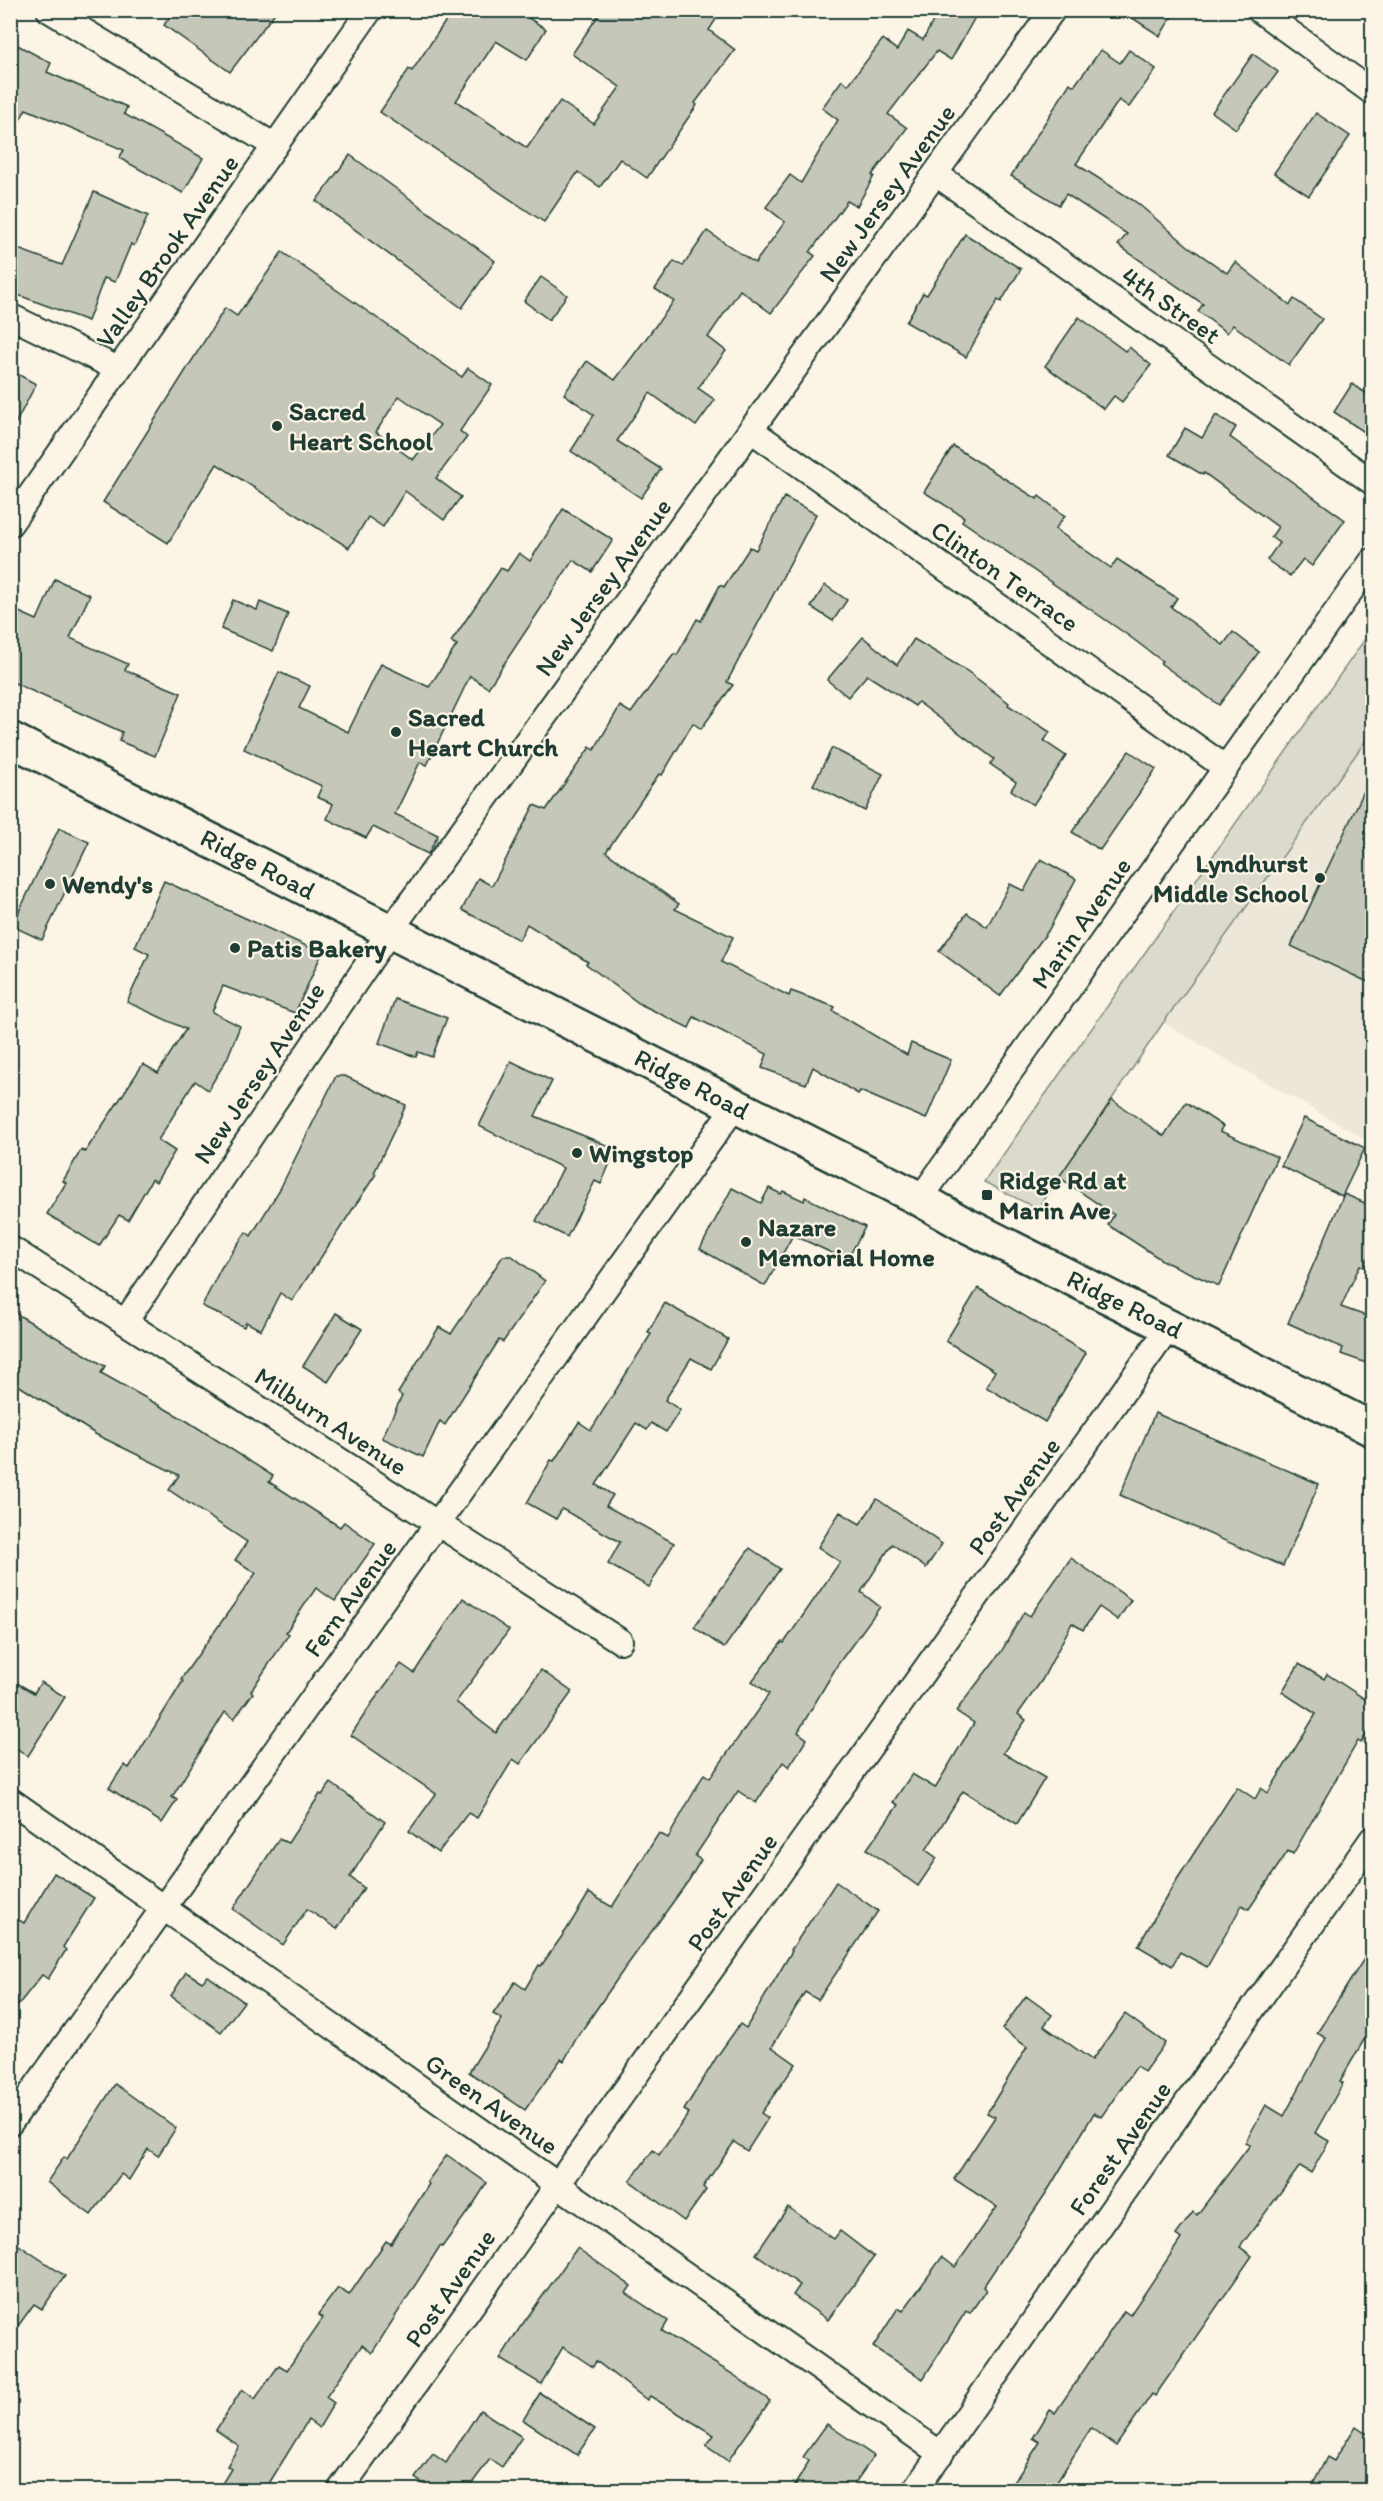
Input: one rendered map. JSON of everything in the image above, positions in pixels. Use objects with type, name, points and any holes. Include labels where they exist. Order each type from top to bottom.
[{"type":"main road","name":"Ridge Road","points":[[10,739],[1372,1429]]},
{"type":"street","points":[[49,10],[275,146]]},
{"type":"street","name":"Valley Brook Avenue","points":[[10,524],[370,10]]},
{"type":"street","name":"New Jersey Avenue","points":[[125,1322],[390,931],[1053,10]]},
{"type":"street","points":[[1259,10],[1372,92]]},
{"type":"street","name":"4th Street","points":[[936,174],[1372,482]]},
{"type":"street","points":[[10,316],[118,369]]},
{"type":"street","name":"Clinton Terrace","points":[[751,430],[1226,768]]},
{"type":"street","name":"Marin Avenue","points":[[920,1199],[1372,561]]},
{"type":"street","name":"Fern Avenue","points":[[10,2123],[735,1106]]},
{"type":"street","name":"Milburn Avenue","points":[[10,1248],[620,1641]]},
{"type":"street","name":"Post Avenue","points":[[340,2490],[1170,1326]]},
{"type":"street","name":"Green Avenue","points":[[10,1800],[941,2454]]},
{"type":"street","name":"Forest Avenue","points":[[915,2490],[1372,1839]]},
{"type":"shaded area","points":[[1372,629],[1372,732],[1163,1023],[1038,1209],[984,1182]]},
{"type":"shaded area","name":"Lyndhurst Middle School","points":[[1372,732],[1372,1143],[1163,1023]]},
{"type":"building","points":[[174,10],[277,10],[230,72],[164,25]]},
{"type":"building","points":[[453,10],[516,10],[546,29],[527,60],[496,41],[456,101],[527,148],[560,101],[594,124],[620,87],[572,54],[602,10],[722,10],[709,30],[735,50],[695,103],[697,105],[647,178],[620,159],[600,187],[578,172],[544,222],[380,112],[409,69],[412,71]]},
{"type":"building","points":[[939,10],[979,10],[951,60],[937,51],[888,114],[907,128],[872,175],[874,176],[857,206],[847,201],[810,252],[815,256],[771,313],[740,290],[708,337],[726,351],[698,388],[715,400],[696,426],[650,393],[617,441],[661,469],[641,498],[571,451],[594,415],[564,394],[587,361],[615,380],[674,301],[655,289],[674,261],[683,266],[707,231],[755,263],[785,222],[766,207],[790,175],[801,183],[838,120],[822,108],[842,80],[848,85],[883,39],[897,50],[908,31],[923,40]]},
{"type":"building","points":[[1120,10],[1176,10],[1160,36]]},
{"type":"building","points":[[10,41],[51,63],[47,72],[127,107],[124,114],[203,158],[183,193],[119,158],[124,150],[26,109],[10,138]]},
{"type":"building","points":[[1101,50],[1120,63],[1129,50],[1156,69],[1129,107],[1119,100],[1076,164],[1136,202],[1188,246],[1227,273],[1235,262],[1290,305],[1294,299],[1322,319],[1289,365],[1233,325],[1227,333],[1198,311],[1203,304],[1118,245],[1127,234],[1066,194],[1059,205],[1011,176],[1070,83],[1074,86]]},
{"type":"building","points":[[1253,54],[1278,72],[1236,129],[1212,112]]},
{"type":"building","points":[[1316,113],[1350,136],[1309,196],[1274,173]]},
{"type":"building","points":[[350,155],[495,261],[462,308],[316,201]]},
{"type":"building","points":[[94,192],[148,216],[134,246],[131,244],[115,282],[104,278],[88,321],[10,292],[10,246],[62,265]]},
{"type":"building","points":[[965,234],[1021,269],[1001,302],[998,300],[966,357],[906,322],[923,293],[927,295]]},
{"type":"building","points":[[282,252],[462,377],[468,368],[492,385],[460,431],[467,437],[436,478],[461,497],[444,520],[405,491],[383,527],[368,517],[349,548],[217,464],[168,543],[103,502],[225,308],[237,316]],"holes":[[[399,396],[440,425],[413,460],[376,432]]]},
{"type":"building","points":[[541,277],[567,295],[549,320],[524,301]]},
{"type":"building","points":[[1079,317],[1125,351],[1129,347],[1151,365],[1122,402],[1114,396],[1104,409],[1045,366]]},
{"type":"building","points":[[10,370],[36,384],[10,434]]},
{"type":"building","points":[[1352,384],[1372,397],[1372,437],[1334,412]]},
{"type":"building","points":[[1216,415],[1236,427],[1230,437],[1345,520],[1312,566],[1303,559],[1290,576],[1267,560],[1279,543],[1271,537],[1278,527],[1204,473],[1203,475],[1169,455],[1185,428],[1202,438]]},
{"type":"building","points":[[953,446],[1037,499],[1039,496],[1065,516],[1055,529],[1111,568],[1117,559],[1177,598],[1171,607],[1223,645],[1233,632],[1259,652],[1219,705],[1160,663],[1162,661],[1129,636],[962,521],[964,517],[924,492]]},
{"type":"building","points":[[784,497],[816,514],[727,682],[733,685],[701,729],[693,723],[662,775],[659,774],[606,852],[679,904],[675,909],[733,937],[721,962],[789,996],[791,991],[835,1007],[833,1011],[907,1055],[911,1043],[951,1060],[926,1119],[860,1091],[858,1094],[813,1067],[806,1084],[762,1068],[767,1054],[694,1017],[689,1028],[640,1004],[586,964],[588,962],[527,924],[519,940],[462,910],[478,878],[492,886],[534,805],[546,810],[590,747],[594,750],[620,706],[631,713],[674,654],[677,655],[697,619],[701,621],[720,585],[724,587],[750,547],[756,550]]},
{"type":"building","points":[[563,509],[613,540],[592,572],[573,560],[488,688],[470,676],[427,765],[420,762],[395,814],[438,835],[428,854],[373,827],[366,838],[327,819],[333,804],[317,797],[322,786],[244,749],[279,672],[310,686],[299,708],[348,732],[381,664],[429,687],[457,645],[451,642],[501,568],[507,571],[519,553],[530,561]]},
{"type":"building","points":[[55,579],[90,595],[70,638],[128,664],[125,670],[181,693],[155,756],[119,741],[122,732],[10,681],[10,608],[37,620]]},
{"type":"building","points":[[825,585],[847,600],[833,621],[811,607]]},
{"type":"building","points":[[233,600],[257,610],[260,602],[288,614],[273,651],[221,629]]},
{"type":"building","points":[[863,637],[897,665],[914,639],[967,671],[1009,703],[1008,705],[1050,732],[1044,741],[1066,756],[1033,805],[1011,790],[1016,782],[990,764],[994,759],[918,702],[915,706],[867,675],[848,697],[827,680]]},
{"type":"building","points":[[832,748],[883,774],[865,811],[813,785]]},
{"type":"building","points":[[1129,751],[1156,769],[1100,850],[1072,832]]},
{"type":"building","points":[[1372,774],[1372,984],[1291,946]]},
{"type":"building","name":"Wendy's","points":[[59,828],[89,842],[42,940],[12,926]]},
{"type":"building","points":[[1041,859],[1076,879],[1048,931],[1000,996],[939,951],[967,913],[987,927],[1010,884],[1024,891]]},
{"type":"building","points":[[164,881],[322,953],[295,1013],[223,986],[212,1012],[240,1026],[227,1059],[208,1090],[195,1081],[158,1140],[175,1151],[156,1182],[152,1179],[128,1220],[119,1215],[99,1246],[47,1214],[66,1183],[63,1181],[81,1150],[85,1152],[143,1064],[158,1073],[186,1029],[127,1002],[149,954],[135,947]]},
{"type":"building","points":[[395,999],[447,1018],[432,1057],[418,1052],[416,1057],[379,1043]]},
{"type":"building","points":[[511,1061],[552,1081],[535,1116],[616,1149],[601,1184],[595,1181],[567,1237],[536,1221],[563,1168],[479,1126]]},
{"type":"building","points":[[336,1076],[345,1076],[406,1105],[374,1173],[376,1174],[292,1301],[280,1293],[261,1330],[246,1322],[244,1327],[202,1306],[221,1268],[246,1232],[251,1236],[280,1189]]},
{"type":"building","points":[[1112,1100],[1164,1136],[1186,1102],[1223,1126],[1220,1131],[1277,1157],[1219,1286],[1165,1262],[1108,1225],[1114,1215],[1059,1177]]},
{"type":"building","points":[[1304,1118],[1365,1148],[1342,1196],[1281,1166]]},
{"type":"building","name":"Nazare Memorial Home","points":[[732,1188],[761,1203],[769,1188],[781,1194],[783,1191],[804,1201],[805,1197],[865,1227],[847,1260],[793,1235],[765,1286],[700,1249]]},
{"type":"building","points":[[1344,1194],[1372,1206],[1372,1249],[1364,1267],[1360,1265],[1341,1307],[1372,1318],[1372,1365],[1341,1354],[1343,1348],[1288,1323]]},
{"type":"building","points":[[503,1256],[512,1256],[545,1281],[503,1342],[499,1340],[445,1425],[440,1421],[423,1457],[382,1438],[402,1396],[398,1393],[439,1327],[451,1334]]},
{"type":"building","points":[[978,1288],[1086,1353],[1045,1422],[986,1387],[995,1371],[946,1341]]},
{"type":"building","points":[[665,1303],[728,1339],[711,1369],[691,1358],[665,1400],[680,1410],[666,1432],[651,1423],[647,1430],[636,1423],[596,1485],[613,1495],[606,1506],[674,1543],[649,1587],[608,1564],[620,1542],[562,1509],[556,1519],[527,1503],[551,1460],[554,1461],[579,1422],[591,1430],[651,1334],[648,1332]]},
{"type":"building","points":[[10,1310],[105,1366],[101,1373],[187,1421],[273,1476],[269,1482],[340,1527],[344,1522],[375,1544],[335,1601],[316,1588],[286,1632],[289,1634],[251,1691],[253,1693],[234,1719],[225,1712],[172,1797],[177,1800],[162,1823],[109,1788],[124,1765],[129,1768],[183,1681],[181,1679],[256,1573],[235,1560],[247,1542],[169,1490],[179,1475],[97,1435],[10,1380]]},
{"type":"building","points":[[336,1313],[362,1329],[328,1382],[303,1366]]},
{"type":"building","points":[[1155,1413],[1319,1484],[1283,1566],[1120,1495]]},
{"type":"building","points":[[877,1499],[942,1544],[926,1568],[892,1544],[861,1592],[880,1607],[838,1664],[798,1732],[807,1739],[789,1767],[783,1762],[756,1803],[738,1791],[695,1856],[701,1860],[689,1880],[620,1975],[576,2039],[564,2061],[561,2059],[525,2110],[469,2072],[502,2019],[493,2014],[515,1982],[525,1989],[589,1893],[612,1907],[659,1833],[668,1838],[704,1774],[710,1778],[769,1694],[752,1681],[782,1642],[784,1643],[840,1562],[818,1547],[840,1512],[860,1524]]},
{"type":"building","points":[[750,1548],[780,1569],[724,1648],[694,1627]]},
{"type":"building","points":[[1071,1558],[1131,1600],[1118,1620],[1099,1607],[1083,1630],[1072,1623],[1042,1680],[1018,1714],[1026,1720],[1003,1753],[1045,1778],[1017,1824],[963,1791],[926,1850],[937,1858],[918,1886],[867,1849],[898,1805],[893,1802],[912,1774],[935,1788],[974,1723],[956,1711],[1001,1652],[1024,1612],[1030,1616]]},
{"type":"building","points":[[463,1598],[509,1630],[456,1702],[496,1733],[541,1670],[572,1692],[520,1764],[513,1759],[477,1818],[468,1813],[438,1853],[409,1831],[436,1794],[351,1735],[401,1664],[414,1673]]},
{"type":"building","points":[[1299,1664],[1324,1679],[1327,1674],[1372,1704],[1372,1725],[1361,1743],[1358,1741],[1293,1854],[1288,1851],[1249,1909],[1242,1905],[1207,1967],[1180,1952],[1172,1966],[1138,1946],[1174,1884],[1237,1787],[1255,1799],[1261,1788],[1268,1793],[1316,1714],[1282,1692]]},
{"type":"building","points":[[10,1679],[34,1693],[41,1682],[65,1697],[28,1756],[10,1744]]},
{"type":"building","points":[[331,1783],[385,1822],[350,1877],[364,1888],[337,1929],[307,1909],[283,1945],[233,1909],[279,1839],[288,1843],[320,1794],[322,1795]]},
{"type":"building","points":[[54,1873],[94,1898],[63,1947],[66,1950],[48,1979],[42,1975],[10,2015],[10,1915],[24,1923]]},
{"type":"building","points":[[836,1882],[878,1911],[818,2000],[805,1992],[772,2047],[796,2064],[761,2113],[768,2118],[747,2151],[734,2142],[703,2187],[706,2190],[684,2221],[630,2181],[653,2150],[659,2155],[689,2113],[684,2110],[718,2055],[740,2024],[746,2028],[791,1950]]},
{"type":"building","points":[[1372,1946],[1372,2026],[1340,2081],[1343,2083],[1315,2133],[1329,2141],[1311,2173],[1300,2166],[1240,2247],[1252,2256],[1155,2396],[1152,2394],[1116,2446],[1091,2428],[1052,2490],[1009,2490],[1040,2442],[1033,2438],[1050,2410],[1055,2413],[1124,2311],[1130,2315],[1181,2239],[1176,2235],[1193,2212],[1197,2215],[1250,2145],[1245,2143],[1266,2105],[1284,2116],[1326,2038],[1317,2033]]},
{"type":"building","points":[[186,1972],[202,1982],[208,1976],[244,2002],[221,2032],[171,1996]]},
{"type":"building","points":[[1026,1996],[1052,2015],[1044,2026],[1092,2060],[1125,2014],[1165,2043],[1144,2072],[1137,2066],[1101,2117],[1094,2113],[1048,2190],[983,2287],[986,2290],[970,2313],[966,2311],[923,2379],[873,2347],[898,2308],[903,2311],[942,2257],[955,2267],[997,2207],[954,2179],[995,2117],[987,2113],[1027,2047],[1002,2029]]},
{"type":"building","points":[[115,2084],[176,2128],[158,2156],[148,2149],[129,2180],[121,2174],[91,2215],[47,2182],[64,2157],[67,2159]]},
{"type":"building","points":[[447,2155],[487,2183],[442,2247],[440,2246],[372,2353],[362,2345],[326,2397],[334,2403],[319,2428],[308,2420],[265,2490],[218,2490],[231,2469],[227,2466],[239,2446],[216,2430],[242,2389],[255,2399],[279,2365],[287,2370],[323,2318],[318,2314],[338,2288],[349,2295],[386,2241],[391,2244],[429,2184],[427,2182]]},
{"type":"building","points":[[788,2207],[834,2239],[840,2231],[874,2257],[828,2320],[793,2295],[800,2285],[756,2254]]},
{"type":"building","points":[[10,2239],[65,2276],[42,2309],[34,2304],[10,2337]]},
{"type":"building","points":[[577,2248],[631,2286],[626,2293],[668,2321],[662,2331],[734,2375],[770,2401],[728,2461],[706,2446],[714,2435],[650,2396],[647,2400],[596,2361],[593,2367],[563,2347],[541,2384],[500,2359]]},
{"type":"building","points":[[540,2393],[595,2429],[577,2455],[523,2420]]},
{"type":"building","points":[[480,2410],[522,2437],[502,2467],[490,2459],[467,2490],[432,2490],[415,2478],[433,2454],[446,2463]]},
{"type":"building","points":[[827,2424],[874,2456],[850,2490],[792,2490],[809,2461],[803,2457]]},
{"type":"building","points":[[1356,2426],[1372,2437],[1372,2490],[1310,2490],[1327,2457],[1334,2461]]},
{"type":"place","name":"Sacred Heart School","points":[[277,426]]},
{"type":"place","name":"Sacred Heart Church","points":[[396,732]]},
{"type":"place","name":"Lyndhurst Middle School","points":[[1320,878]]},
{"type":"place","name":"Wendy's","points":[[50,884]]},
{"type":"place","name":"Patis Bakery","points":[[235,948]]},
{"type":"place","name":"Wingstop","points":[[577,1153]]},
{"type":"place","name":"Ridge Rd at Marin Ave","points":[[987,1195]]},
{"type":"place","name":"Nazare Memorial Home","points":[[746,1242]]}]
